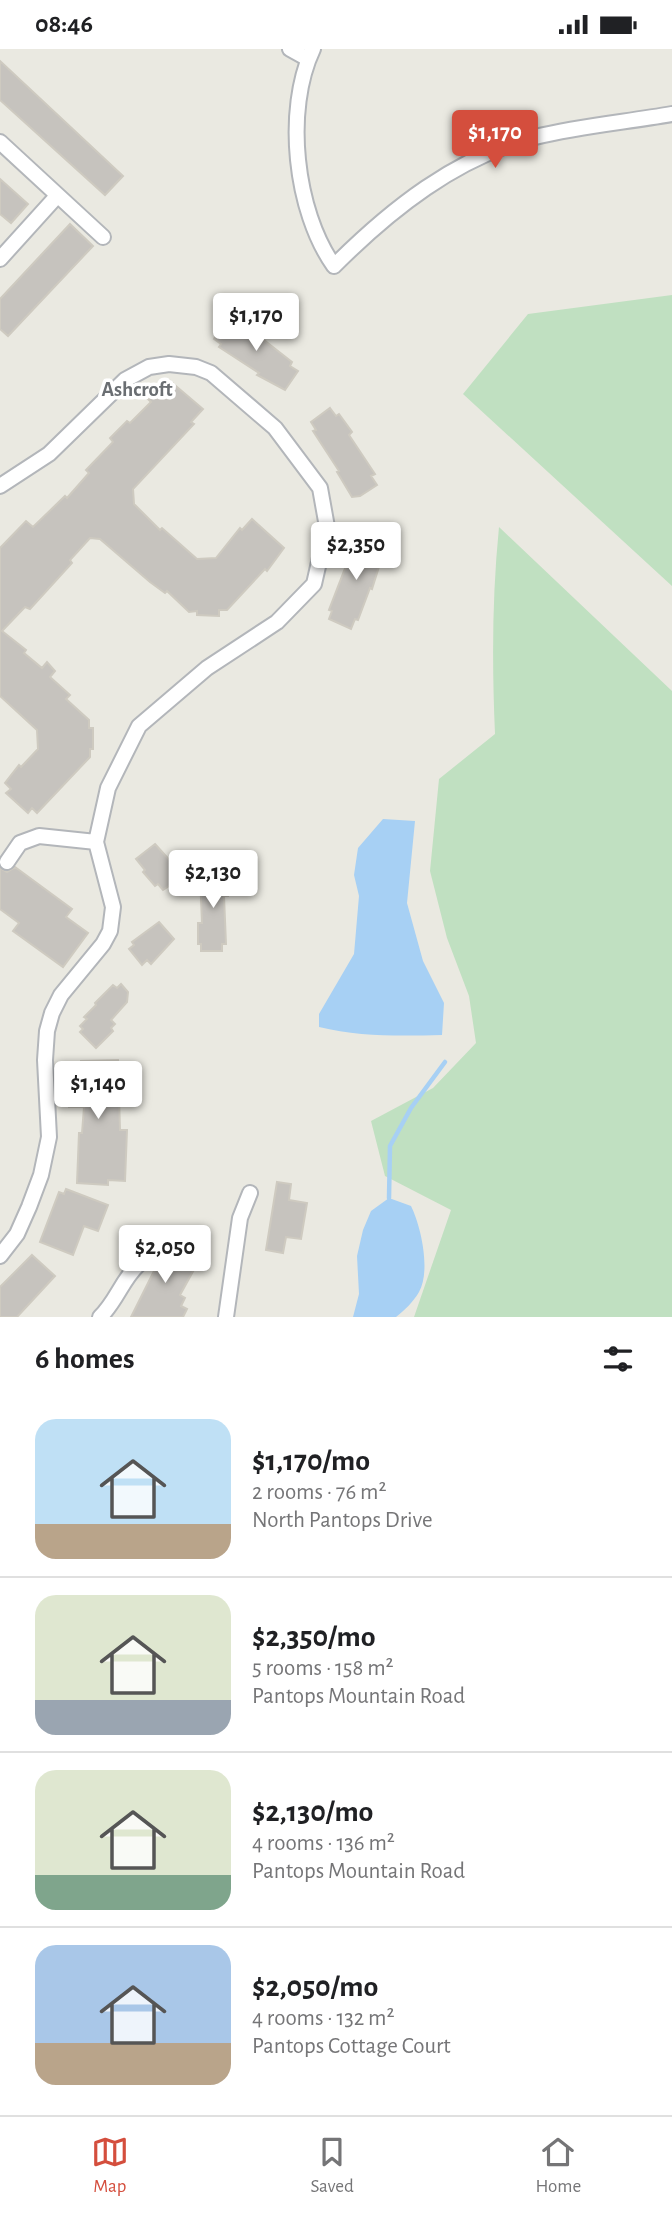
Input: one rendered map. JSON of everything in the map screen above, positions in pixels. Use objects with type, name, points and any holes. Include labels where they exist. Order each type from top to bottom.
[{"type":"street","points":[[290,49],[310,54],[302,76],[297,105],[297,154],[303,189],[318,241],[334,266],[412,198],[468,162],[532,138],[570,129],[672,114]]},
{"type":"street","points":[[0,142],[103,237]]},
{"type":"street","points":[[0,259],[57,197]]},
{"type":"street","points":[[0,486],[49,454],[125,380],[149,367],[169,364],[196,367],[211,373],[275,428],[320,488],[327,527],[314,584],[277,622],[208,668],[139,726],[108,788],[96,842],[113,907],[110,931],[103,944],[61,995],[52,1013],[47,1031],[45,1060],[49,1137],[41,1175],[16,1234],[0,1256]]},
{"type":"street","points":[[7,862],[20,843],[38,836],[96,842]]},
{"type":"street","points":[[226,1317],[240,1218],[250,1193]]},
{"type":"street","points":[[100,1317],[108,1310],[125,1279],[138,1265]]},
{"type":"green space","points":[[672,295],[672,586],[463,394],[528,314]]},
{"type":"green space","points":[[499,527],[672,691],[672,1317],[414,1317],[451,1210],[385,1176],[371,1121],[433,1088],[476,1043],[469,996],[447,938],[430,871],[439,779],[495,734],[493,631]]},
{"type":"water","points":[[383,819],[415,821],[407,903],[423,961],[444,1003],[442,1035],[365,1034],[319,1027],[319,1014],[354,954],[359,896],[354,875],[358,848]]},
{"type":"water","points":[[389,1198],[411,1206],[415,1215],[423,1249],[423,1283],[414,1299],[396,1317],[353,1317],[359,1294],[357,1256],[363,1230],[371,1211]]},
{"type":"building","points":[[0,61],[123,176],[105,195],[0,100]]},
{"type":"building","points":[[0,179],[28,204],[11,223],[0,214]]},
{"type":"building","points":[[70,224],[93,246],[8,336],[0,329],[0,299]]},
{"type":"building","points":[[225,318],[234,324],[236,321],[246,326],[292,362],[290,366],[298,371],[285,390],[257,375],[259,373],[219,347],[221,344],[214,339]]},
{"type":"building","points":[[170,381],[203,409],[191,422],[194,424],[133,489],[134,504],[160,530],[162,528],[197,559],[216,558],[240,528],[242,530],[252,519],[284,548],[267,571],[265,569],[227,610],[219,610],[219,616],[197,615],[197,611],[189,612],[167,591],[165,593],[150,582],[100,539],[90,538],[70,560],[72,563],[30,609],[25,607],[2,631],[26,650],[24,653],[42,668],[47,662],[55,671],[50,677],[70,695],[66,699],[89,720],[89,728],[93,728],[93,749],[90,749],[90,757],[37,813],[32,808],[28,813],[6,793],[11,789],[5,783],[19,765],[21,767],[38,749],[37,730],[0,696],[0,548],[26,521],[33,527],[65,496],[67,498],[89,473],[86,470],[113,442],[110,438],[127,421],[130,423],[151,402],[148,399],[157,390],[160,393]]},
{"type":"building","points":[[330,408],[336,416],[339,414],[352,432],[349,435],[375,474],[371,476],[377,485],[360,496],[352,497],[313,431],[316,430],[311,422]]},
{"type":"building","points":[[360,537],[383,543],[380,553],[383,554],[372,589],[370,588],[358,620],[355,619],[351,629],[329,619],[332,611],[329,610],[354,545],[357,546]]},
{"type":"building","points":[[155,844],[184,876],[163,890],[158,884],[155,886],[136,859]]},
{"type":"building","points":[[15,867],[72,909],[66,917],[88,933],[63,967],[13,931],[19,923],[0,909],[0,868],[7,872]]},
{"type":"building","points":[[205,868],[226,868],[228,876],[228,896],[224,896],[226,944],[222,944],[222,951],[201,951],[201,944],[198,944],[198,923],[202,923],[200,875],[205,875]]},
{"type":"building","points":[[159,922],[174,939],[151,964],[147,960],[142,965],[129,949],[134,945],[132,942]]},
{"type":"building","points":[[121,984],[128,992],[127,1002],[111,1020],[115,1024],[111,1028],[113,1031],[96,1048],[80,1032],[83,1029],[80,1026],[95,1003],[113,985],[117,988]]},
{"type":"building","points":[[118,1060],[120,1130],[127,1130],[125,1181],[108,1180],[108,1185],[77,1183],[79,1133],[82,1133],[84,1107],[69,1107],[66,1065],[81,1064],[81,1061]]},
{"type":"building","points":[[277,1182],[291,1184],[289,1200],[307,1203],[301,1239],[286,1237],[283,1253],[266,1250]]},
{"type":"building","points":[[66,1189],[108,1205],[98,1231],[84,1226],[73,1255],[40,1242],[59,1192],[64,1194]]},
{"type":"building","points":[[154,1241],[196,1266],[180,1295],[185,1298],[181,1306],[187,1309],[183,1317],[131,1317],[158,1263],[145,1257]]},
{"type":"building","points":[[32,1255],[55,1276],[17,1317],[0,1317],[0,1287]]},
{"type":"waterway","points":[[389,1198],[390,1146],[411,1108],[445,1062]]},
{"type":"district","name":"Ashcroft","points":[[137,389]]}]
